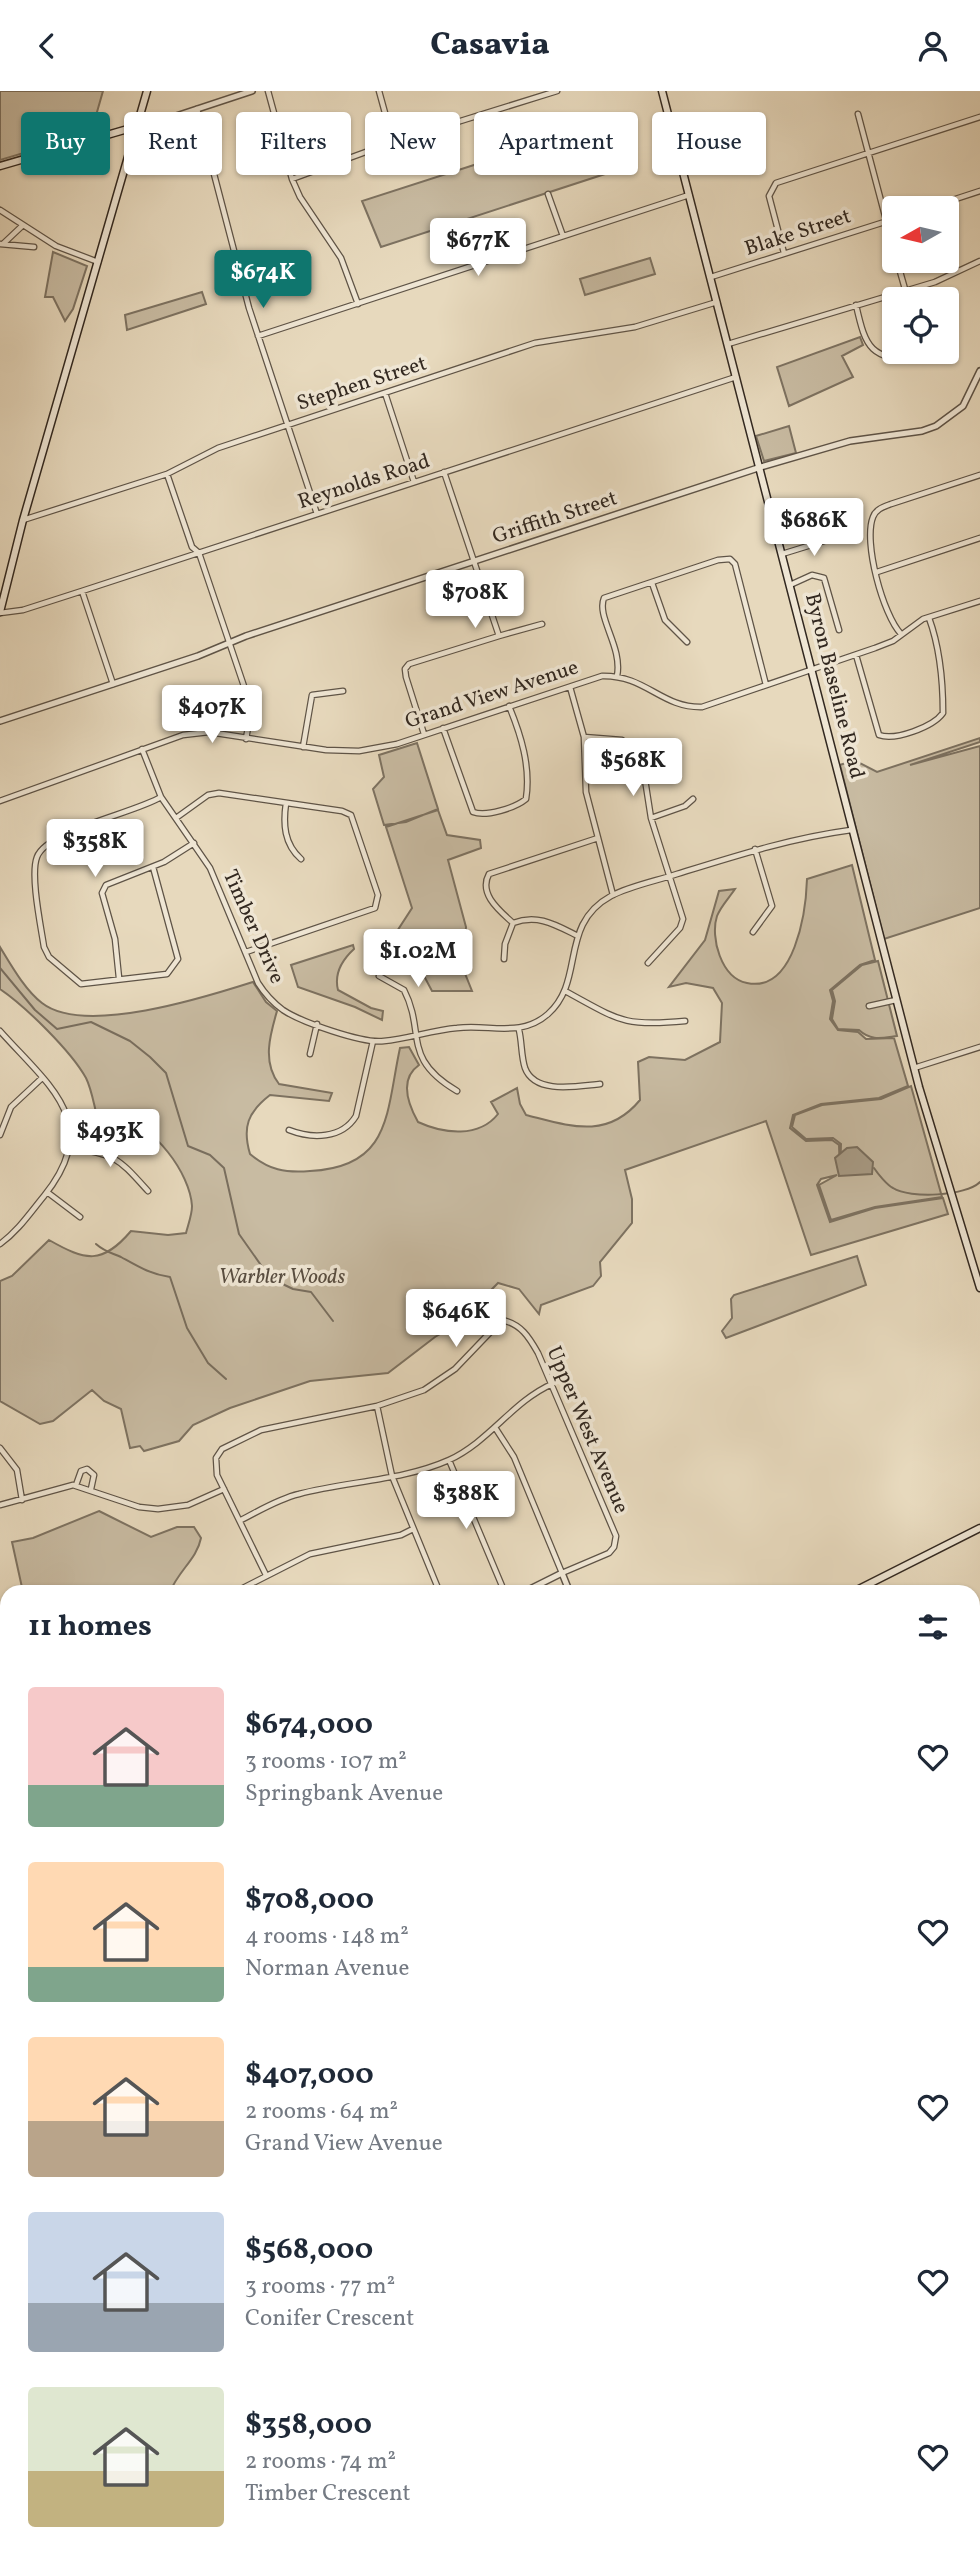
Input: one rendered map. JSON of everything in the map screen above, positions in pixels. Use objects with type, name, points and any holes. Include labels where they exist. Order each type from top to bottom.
[{"type":"main road","points":[[142,112],[147,91]]},
{"type":"main road","name":"Byron Baseline Road","points":[[662,91],[914,1068],[980,1288]]},
{"type":"main road","points":[[0,166],[124,130]]},
{"type":"main road","points":[[0,613],[23,520],[124,174]]},
{"type":"main road","points":[[867,1585],[980,1528]]},
{"type":"street","points":[[187,112],[252,91]]},
{"type":"street","points":[[268,91],[292,179],[300,197],[341,258],[358,304]]},
{"type":"street","points":[[379,91],[385,112]]},
{"type":"street","points":[[460,121],[557,91]]},
{"type":"street","points":[[197,109],[258,336],[317,514]]},
{"type":"street","points":[[858,114],[882,203]]},
{"type":"street","points":[[784,253],[769,196],[776,183],[980,117]]},
{"type":"street","points":[[292,179],[365,152]]},
{"type":"street","points":[[959,198],[980,191]]},
{"type":"street","points":[[548,194],[563,236]]},
{"type":"street","points":[[258,336],[688,195]]},
{"type":"street","points":[[0,210],[56,246],[98,262]]},
{"type":"street","name":"Blake Street","points":[[711,277],[882,224]]},
{"type":"street","points":[[2,244],[22,226]]},
{"type":"street","points":[[2,244],[34,247]]},
{"type":"street","points":[[914,287],[935,282],[980,261]]},
{"type":"street","points":[[728,344],[882,297]]},
{"type":"street","name":"Stephen Street","points":[[23,520],[167,474],[218,448],[535,343],[635,327],[717,302]]},
{"type":"street","points":[[856,305],[867,345],[876,354],[882,355]]},
{"type":"street","name":"Griffith Street","points":[[0,721],[761,467],[850,441],[936,426],[963,406],[978,383],[980,371]]},
{"type":"street","name":"Reynolds Road","points":[[0,613],[23,610],[199,554],[736,377]]},
{"type":"street","points":[[385,393],[414,482]]},
{"type":"street","points":[[444,472],[499,636]]},
{"type":"street","points":[[167,474],[192,548],[199,554],[251,710],[246,739]]},
{"type":"street","points":[[901,634],[887,615],[877,572],[871,525],[877,510],[980,475]]},
{"type":"street","points":[[782,554],[837,537]]},
{"type":"street","points":[[877,572],[980,538]]},
{"type":"street","points":[[766,684],[734,564],[730,559],[718,560],[604,598],[601,605],[617,647],[617,676],[629,678],[683,707],[702,707],[856,655],[893,641],[929,618],[980,601]]},
{"type":"street","points":[[790,585],[811,575],[824,578],[839,630]]},
{"type":"street","points":[[652,583],[665,620],[687,642]]},
{"type":"street","points":[[82,591],[113,684]]},
{"type":"street","points":[[856,655],[879,734],[891,737],[934,723],[943,713],[943,704],[939,652],[929,618]]},
{"type":"street","points":[[424,734],[406,677],[409,664],[541,624]]},
{"type":"street","name":"Grand View Avenue","points":[[0,801],[142,749],[200,732],[303,747],[359,751],[397,744],[602,676],[617,676]]},
{"type":"street","points":[[570,687],[584,737],[583,772],[613,895]]},
{"type":"street","points":[[303,747],[312,695],[342,691]]},
{"type":"street","points":[[443,727],[473,812],[481,815],[521,803],[526,799],[528,788],[524,749],[509,706]]},
{"type":"street","points":[[584,737],[622,740],[641,754],[651,818],[683,919],[681,927],[648,963]]},
{"type":"street","name":"Timber Drive","points":[[142,749],[161,797],[210,867],[268,998],[286,1012],[373,1041],[456,1028],[519,1030]]},
{"type":"street","points":[[176,818],[208,795],[219,793],[342,811],[351,815],[378,903],[368,913],[246,952]]},
{"type":"street","points":[[153,867],[178,959],[167,974],[80,984],[49,957],[42,932],[37,857],[42,849],[63,835],[140,809],[161,797]]},
{"type":"street","points":[[651,818],[685,806],[693,799]]},
{"type":"street","points":[[286,803],[284,821],[288,840],[293,852],[301,859]]},
{"type":"street","points":[[600,1084],[550,1086],[538,1083],[529,1076],[525,1066],[519,1030],[550,1012],[565,991],[576,935],[590,914],[613,895],[755,849],[802,836],[851,830]]},
{"type":"street","points":[[513,923],[494,908],[487,887],[489,874],[598,838]]},
{"type":"street","points":[[120,978],[115,939],[102,893],[113,881],[153,867],[194,843]]},
{"type":"street","points":[[753,932],[772,906],[755,849]]},
{"type":"street","points":[[513,923],[528,918],[546,921],[576,935]]},
{"type":"street","points":[[504,959],[505,944],[513,923]]},
{"type":"street","points":[[379,976],[406,994],[414,1036],[427,1065],[457,1091]]},
{"type":"street","points":[[565,991],[614,1018],[632,1024],[685,1021]]},
{"type":"street","points":[[869,1006],[897,999]]},
{"type":"street","points":[[310,1053],[317,1024]]},
{"type":"street","points":[[0,1032],[64,1106],[69,1119],[70,1148],[64,1166],[47,1192],[16,1231],[0,1244]]},
{"type":"street","points":[[289,1130],[320,1136],[338,1133],[350,1125],[356,1116],[373,1041]]},
{"type":"street","points":[[914,1068],[980,1047]]},
{"type":"street","points":[[0,1135],[11,1107],[42,1078]]},
{"type":"street","points":[[70,1148],[99,1152],[118,1159],[148,1191]]},
{"type":"street","points":[[47,1192],[80,1217]]},
{"type":"street","name":"Upper West Avenue","points":[[266,1575],[215,1467],[222,1449],[261,1430],[377,1406],[424,1390],[455,1369],[502,1320],[513,1322],[528,1336],[552,1384],[616,1536],[614,1547],[608,1553],[562,1573]]},
{"type":"street","points":[[241,1520],[297,1494],[392,1476],[449,1459],[496,1429],[528,1397],[552,1384]]},
{"type":"street","points":[[377,1406],[392,1476],[437,1585]]},
{"type":"street","points":[[496,1429],[514,1457],[567,1585]]},
{"type":"street","points":[[0,1448],[17,1470],[22,1500]]},
{"type":"street","points":[[449,1459],[502,1585]]},
{"type":"street","points":[[76,1485],[81,1471],[87,1469],[94,1475],[91,1489]]},
{"type":"street","points":[[0,1505],[76,1485],[139,1507],[158,1510],[188,1505],[224,1489]]},
{"type":"street","points":[[248,1585],[310,1554],[401,1535],[413,1529]]},
{"type":"street","points":[[538,1585],[562,1573]]},
{"type":"green space","points":[[0,91],[103,91],[97,112],[21,112],[21,154],[0,160]]},
{"type":"green space","points":[[474,165],[474,175],[602,175],[381,247],[362,201],[443,175],[460,175],[460,169]]},
{"type":"green space","points":[[53,252],[87,266],[73,309],[65,321],[53,297],[45,297]]},
{"type":"green space","points":[[650,258],[655,274],[585,295],[580,279]]},
{"type":"green space","points":[[202,292],[206,304],[127,330],[125,315]]},
{"type":"green space","points":[[860,337],[863,345],[842,356],[853,377],[789,406],[777,367]]},
{"type":"green space","points":[[789,426],[796,453],[764,461],[756,436]]},
{"type":"green space","points":[[980,738],[980,742],[910,765],[980,746],[980,908],[884,939],[840,765],[854,760],[877,772]]},
{"type":"green space","points":[[417,743],[438,809],[406,822],[384,825],[373,789],[384,777],[379,755]]},
{"type":"green space","points":[[438,810],[447,835],[480,840],[481,848],[448,860],[466,927],[462,966],[472,991],[432,991],[407,944],[392,939],[412,908],[386,827]]},
{"type":"green space","name":"Warbler Woods","points":[[852,865],[875,960],[860,965],[830,990],[833,1001],[830,1019],[838,1030],[858,1032],[866,1039],[894,1038],[908,1086],[879,1098],[821,1104],[793,1115],[790,1128],[806,1141],[832,1140],[839,1145],[840,1176],[841,1144],[833,1138],[806,1139],[792,1127],[795,1115],[822,1105],[881,1099],[911,1086],[942,1197],[875,1207],[831,1220],[819,1185],[837,1175],[821,1179],[817,1185],[830,1222],[875,1208],[943,1198],[948,1214],[811,1255],[766,1121],[625,1170],[632,1199],[632,1223],[600,1262],[601,1276],[593,1286],[541,1305],[539,1314],[519,1289],[498,1283],[459,1323],[435,1337],[388,1373],[310,1381],[230,1408],[193,1425],[179,1441],[144,1451],[140,1446],[130,1448],[121,1409],[104,1401],[92,1390],[53,1421],[40,1424],[0,1401],[0,1281],[12,1276],[49,1240],[73,1252],[93,1256],[111,1250],[131,1231],[168,1235],[186,1233],[192,1206],[185,1179],[168,1152],[133,1122],[118,1117],[98,1120],[88,1083],[79,1067],[47,1030],[0,989],[0,947],[24,984],[42,1003],[61,1012],[86,1016],[115,1015],[177,1004],[253,982],[266,1002],[277,1011],[270,1039],[269,1058],[279,1084],[332,1093],[329,1101],[270,1095],[256,1108],[249,1121],[247,1136],[250,1154],[264,1164],[278,1169],[310,1171],[337,1167],[357,1159],[371,1147],[387,1114],[400,1048],[409,1047],[419,1065],[409,1077],[407,1092],[418,1122],[428,1126],[450,1131],[481,1127],[498,1114],[491,1102],[517,1088],[520,1104],[526,1115],[587,1127],[614,1121],[640,1100],[638,1062],[649,1057],[685,1060],[720,1042],[722,1003],[713,988],[686,983],[669,987],[705,940],[719,891],[735,889],[719,912],[715,925],[717,945],[724,965],[738,980],[763,983],[776,975],[787,963],[795,947],[804,910],[807,879]]},
{"type":"green space","points":[[353,945],[354,949],[338,973],[338,990],[371,1008],[383,1011],[382,1020],[355,1007],[298,987],[291,965]]},
{"type":"green space","points":[[878,961],[897,1036],[876,1038],[859,1030],[838,1029],[832,1019],[835,1001],[832,990],[862,965]]},
{"type":"green space","points":[[857,1256],[866,1285],[726,1338],[722,1331],[732,1318],[731,1299],[734,1295]]},
{"type":"green space","points":[[99,1511],[151,1537],[177,1527],[194,1527],[201,1538],[192,1559],[174,1585],[21,1585],[12,1542],[33,1538]]},
{"type":"shaded area","points":[[857,1147],[873,1162],[872,1174],[839,1176],[835,1158],[847,1148]]},
{"type":"waterway","points":[[0,968],[35,1010],[57,1029],[91,1022],[130,1041],[166,1073],[188,1146],[210,1155],[224,1168],[239,1234],[270,1278],[293,1289],[311,1292],[333,1321]]},
{"type":"waterway","points":[[874,1168],[891,1187],[912,1194],[951,1193],[973,1187],[980,1182]]},
{"type":"waterway","points":[[96,1244],[145,1270],[170,1277],[187,1328],[208,1363],[226,1379]]}]
